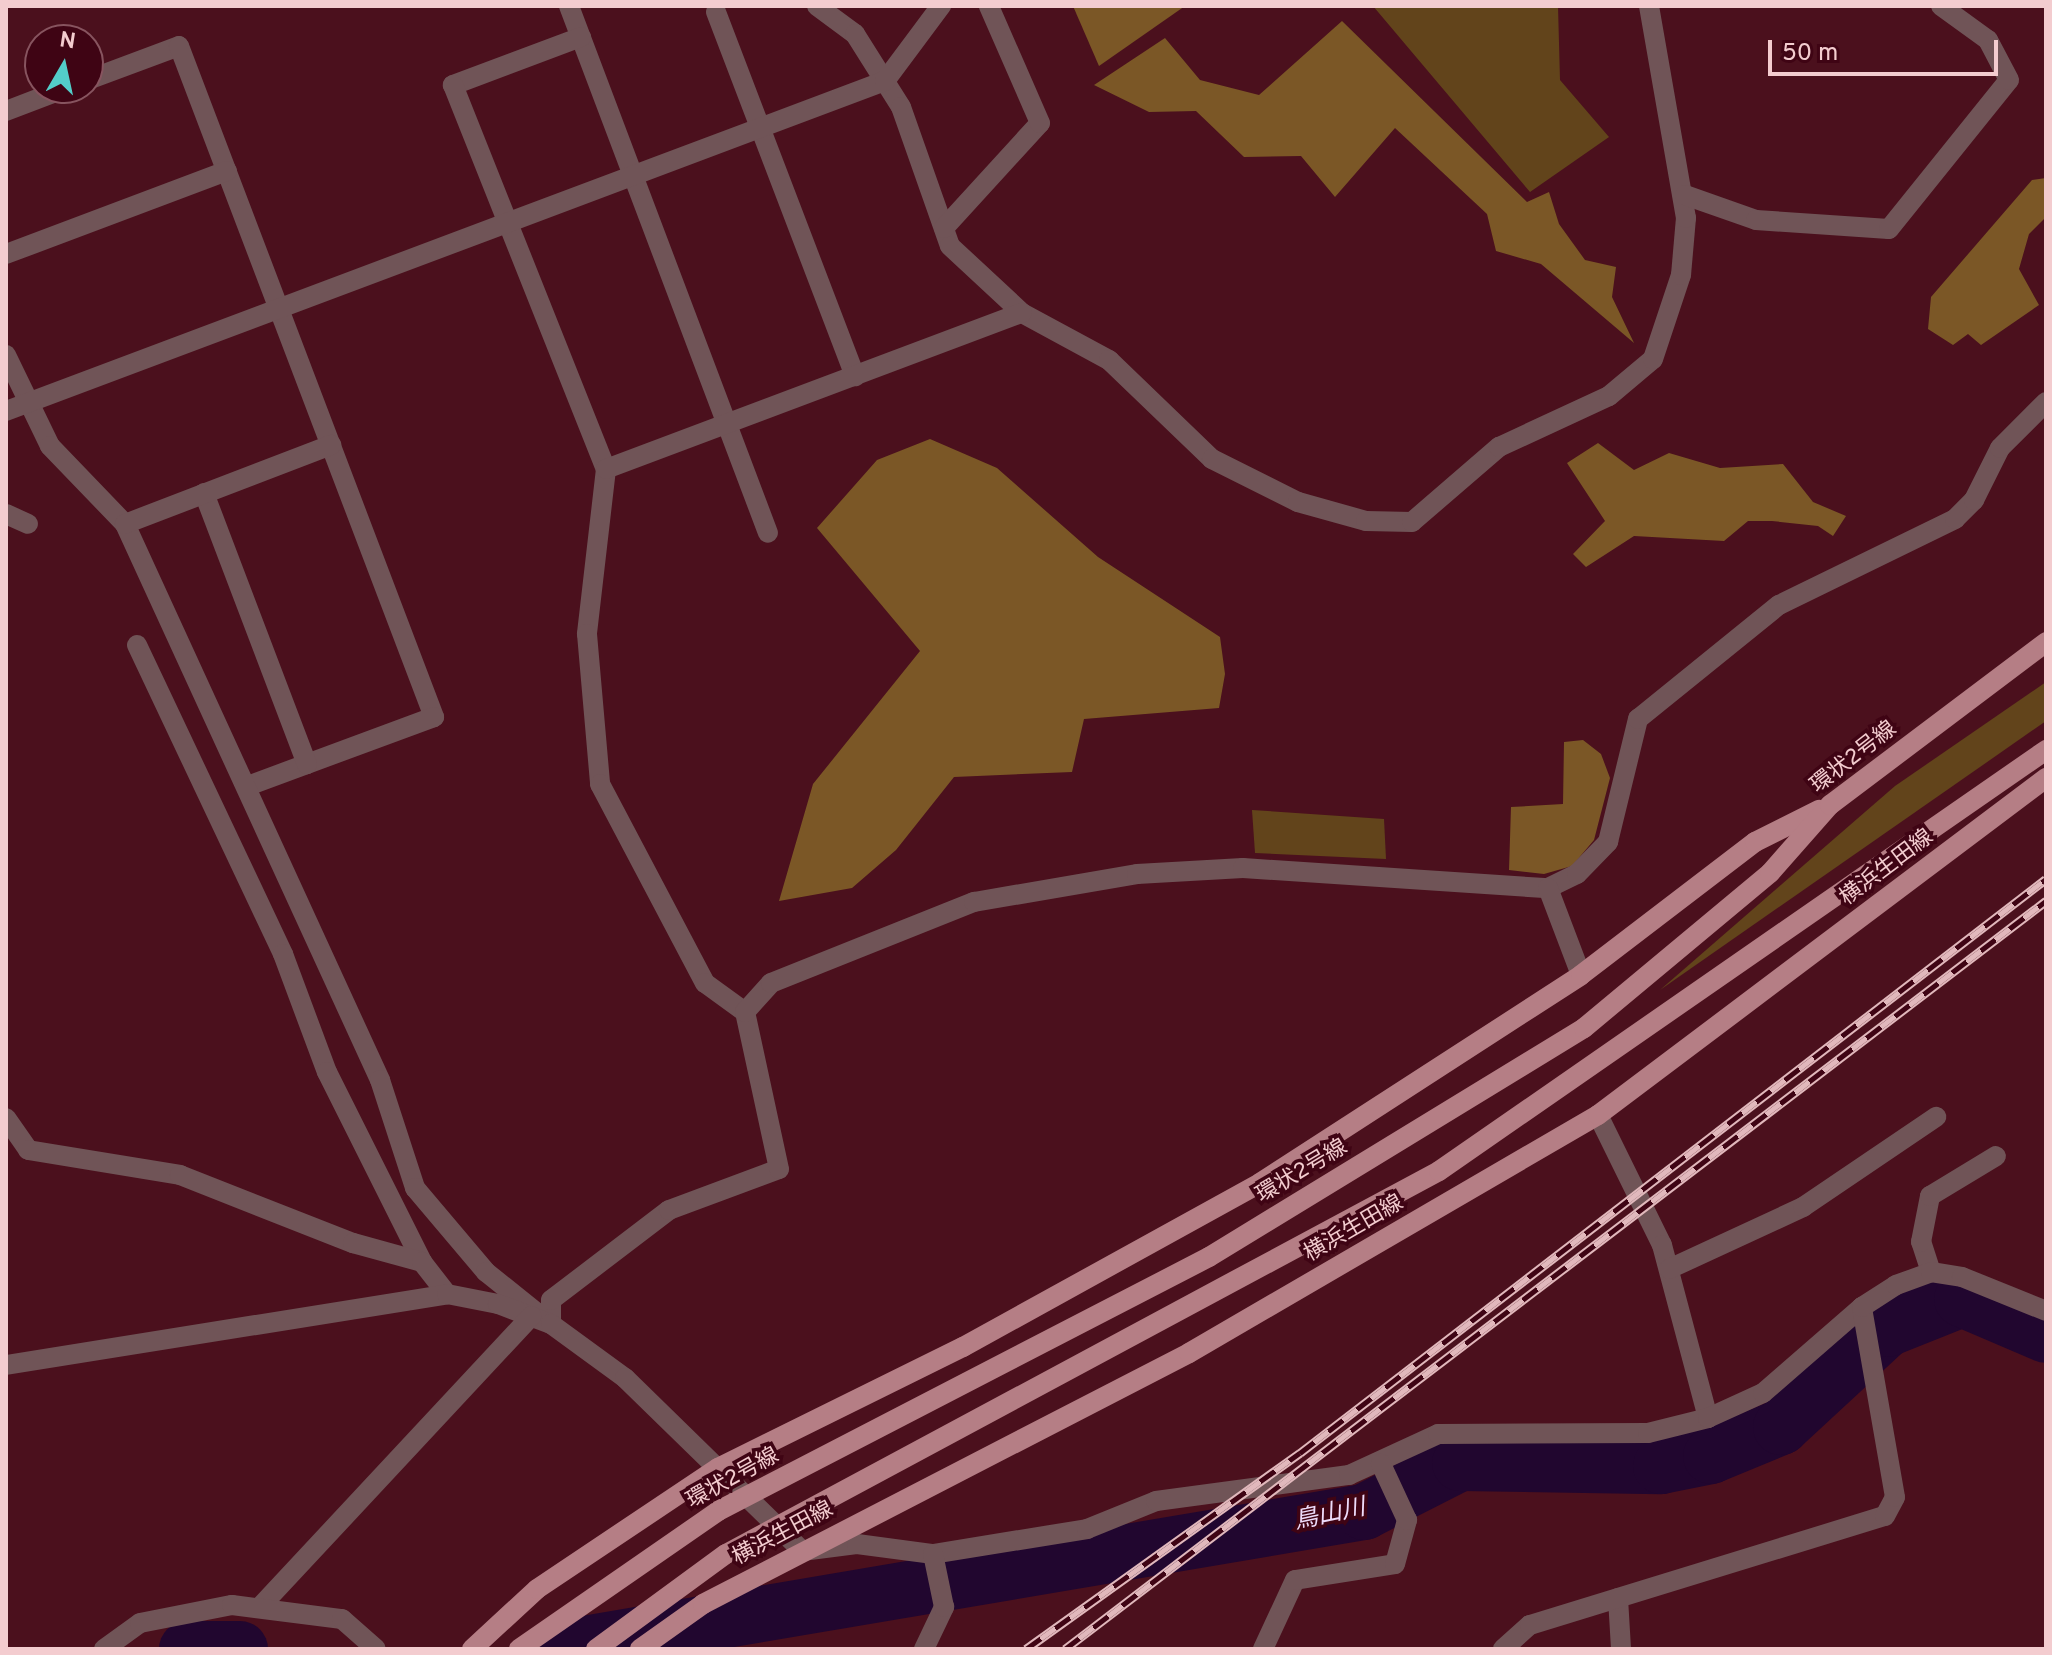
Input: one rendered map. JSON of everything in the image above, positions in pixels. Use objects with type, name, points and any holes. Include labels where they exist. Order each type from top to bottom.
[{"type":"main road","name":"環状2号線","points":[[519,1649],[718,1511],[1209,1257],[1584,1028],[1770,873],[1830,805],[2046,642]]},
{"type":"main road","points":[[596,1649],[726,1554],[1439,1171],[1615,1052],[2046,750]]},
{"type":"main road","name":"横浜生田線","points":[[640,1649],[703,1604],[1189,1353],[1598,1115],[2046,778]]},
{"type":"main road","points":[[472,1649],[537,1589],[718,1468],[963,1347],[1260,1183],[1581,975],[1755,842],[1830,805]]},
{"type":"street","points":[[569,6],[768,533]]},
{"type":"street","points":[[817,6],[855,34],[885,81],[950,246],[1022,313],[1109,360],[1212,459],[1298,502],[1366,521],[1412,522],[1499,447],[1609,396],[1653,359],[1681,275],[1685,195],[1657,83],[1649,6]]},
{"type":"street","points":[[15,407],[885,81],[941,6]]},
{"type":"street","points":[[944,228],[1040,123],[989,6]]},
{"type":"street","points":[[1685,195],[1756,220],[1889,229],[2009,80],[1988,40],[1941,6]]},
{"type":"street","points":[[716,12],[855,376]]},
{"type":"street","points":[[551,1324],[551,1300],[669,1210],[779,1169],[745,1012],[705,983],[600,784],[587,634],[606,469],[505,223],[453,85],[581,37]]},
{"type":"street","points":[[104,74],[179,46],[434,717],[247,786]]},
{"type":"street","points":[[6,254],[227,171]]},
{"type":"street","points":[[606,469],[1022,313]]},
{"type":"street","points":[[6,355],[15,407],[125,524],[380,1080],[415,1188],[486,1272],[625,1378],[802,1551],[857,1544],[933,1554],[1087,1529],[1156,1501],[1317,1482],[1381,1464],[1438,1434],[1648,1433],[1708,1418],[1763,1393],[1862,1307],[1931,1272],[2046,1311]]},
{"type":"street","points":[[745,1012],[771,983],[974,902],[1137,874],[1243,868],[1548,888],[1577,874],[1608,842],[1638,719],[1779,605],[1955,519],[1974,500],[2000,448],[2046,402]]},
{"type":"street","points":[[125,524],[331,445]]},
{"type":"street","points":[[204,493],[307,764]]},
{"type":"street","points":[[6,514],[28,524]]},
{"type":"street","points":[[137,645],[283,954],[327,1072],[422,1262],[447,1294]]},
{"type":"street","points":[[1548,888],[1581,975]]},
{"type":"street","points":[[1598,1115],[1669,1269],[1708,1418]]},
{"type":"street","points":[[1669,1269],[1803,1207],[1936,1117]]},
{"type":"street","points":[[6,1118],[28,1150],[180,1175],[353,1243],[422,1262]]},
{"type":"street","points":[[1931,1272],[1921,1242],[1930,1196],[1996,1156]]},
{"type":"street","points":[[6,1365],[447,1294],[551,1324]]},
{"type":"street","points":[[1503,1649],[1530,1625],[1885,1516],[1895,1497],[1862,1307]]},
{"type":"street","points":[[260,1607],[531,1316]]},
{"type":"street","points":[[1263,1649],[1295,1580],[1395,1564],[1407,1520],[1381,1464]]},
{"type":"street","points":[[924,1649],[944,1607],[933,1554]]},
{"type":"street","points":[[1618,1598],[1621,1649]]},
{"type":"street","points":[[104,1649],[140,1623],[188,1609],[260,1607],[342,1619],[376,1649]]},
{"type":"shaded area","points":[[1073,6],[1185,6],[1099,66]]},
{"type":"shaded area","points":[[1373,6],[1558,6],[1560,80],[1609,137],[1530,192]]},
{"type":"shaded area","points":[[1342,21],[1527,202],[1549,192],[1559,224],[1585,260],[1616,267],[1612,297],[1634,343],[1541,264],[1496,251],[1487,214],[1395,128],[1335,197],[1301,156],[1244,157],[1196,111],[1149,112],[1094,85],[1165,38],[1200,80],[1259,95]]},
{"type":"shaded area","points":[[2046,178],[2046,217],[2029,234],[2019,269],[2039,305],[1981,345],[1968,334],[1953,345],[1928,329],[1931,297],[2032,180]]},
{"type":"shaded area","points":[[930,439],[997,468],[1098,557],[1220,637],[1225,674],[1219,708],[1084,719],[1072,772],[954,777],[896,850],[852,888],[779,901],[813,784],[920,651],[817,528],[877,460]]},
{"type":"shaded area","points":[[1598,443],[1634,470],[1669,453],[1720,468],[1783,464],[1813,502],[1846,516],[1833,536],[1818,526],[1748,521],[1724,541],[1634,536],[1586,567],[1573,554],[1605,521],[1567,463]]},
{"type":"shaded area","points":[[2046,682],[2046,721],[1660,990],[1895,786]]},
{"type":"shaded area","points":[[1583,740],[1601,754],[1610,778],[1594,840],[1572,866],[1544,874],[1509,870],[1511,807],[1563,804],[1564,742]]},
{"type":"shaded area","points":[[1252,810],[1384,819],[1386,859],[1255,853]]},
{"type":"waterway","name":"鳥山川","points":[[554,1649],[1364,1512],[1460,1463],[1661,1466],[1711,1456],[1781,1427],[1887,1329],[1962,1299],[2046,1335]]},
{"type":"waterway","name":"鳥山川","points":[[187,1649],[240,1649]]},
{"type":"railway","points":[[1026,1649],[1300,1453],[2046,879]]},
{"type":"railway","points":[[1065,1649],[2046,901]]}]
